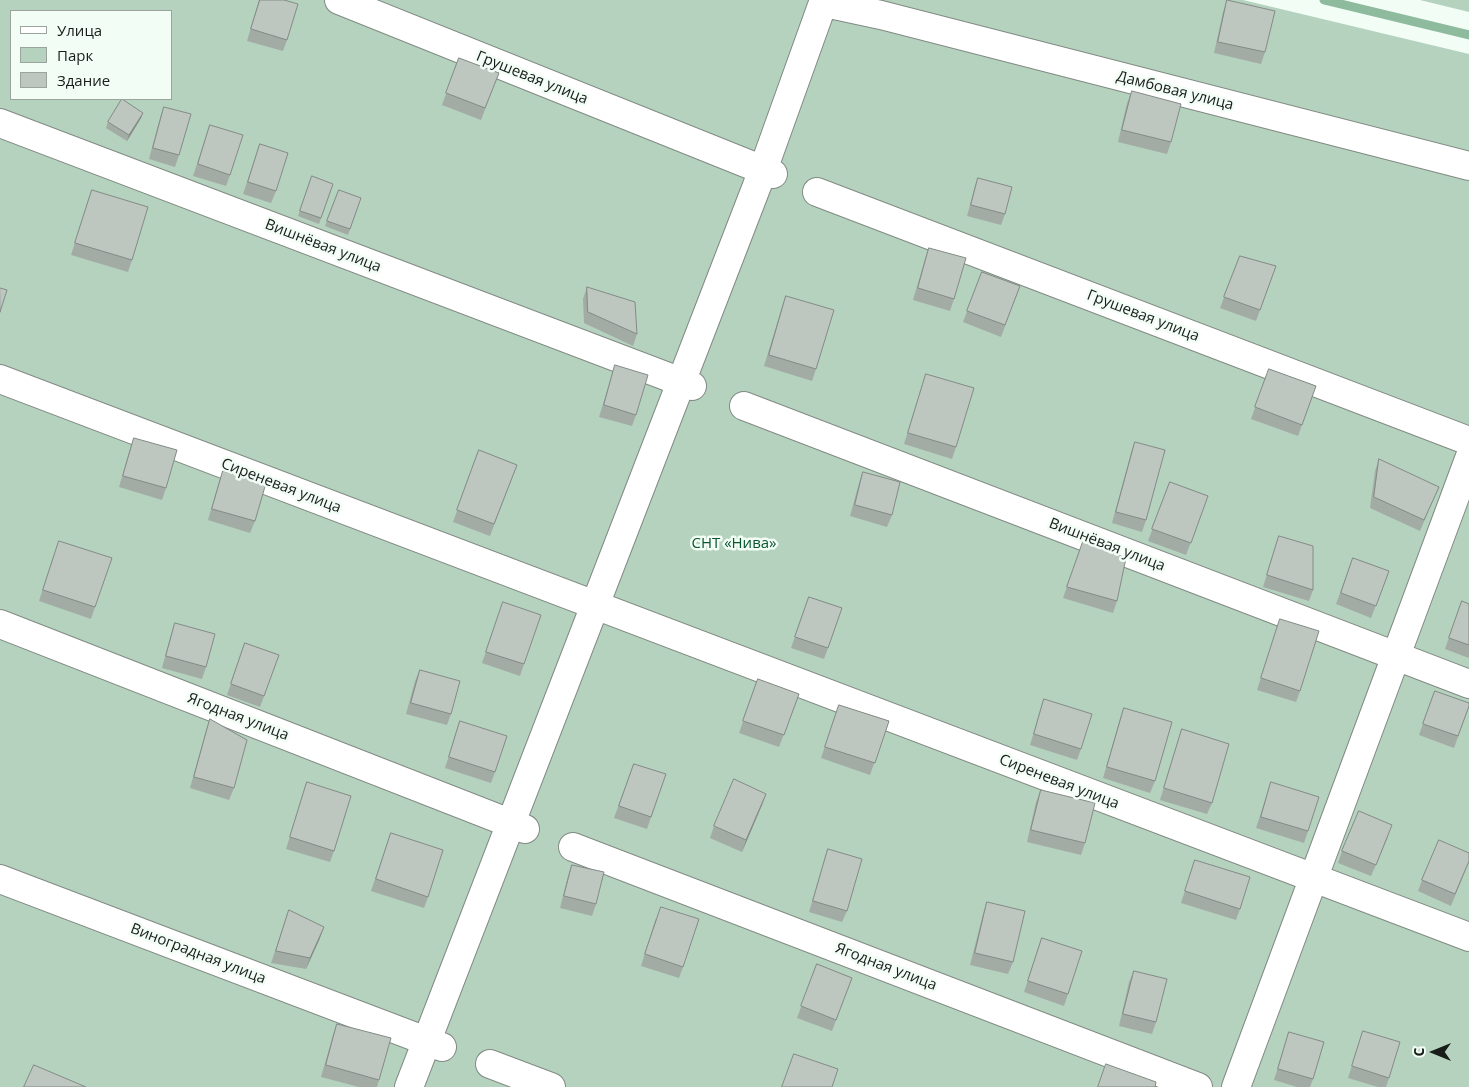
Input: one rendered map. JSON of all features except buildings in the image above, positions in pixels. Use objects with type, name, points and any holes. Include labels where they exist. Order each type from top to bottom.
[{"type":"street","name":"Грушевая улица","points":[[339,0],[768,172]]},
{"type":"street","name":"Дамбовая улица","points":[[824,2],[1469,166]]},
{"type":"street","points":[[409,1087],[434,1044],[518,826],[595,605],[686,384],[768,172],[824,2]]},
{"type":"street","name":"Вишнёвая улица","points":[[0,124],[686,384]]},
{"type":"street","name":"Грушевая улица","points":[[817,192],[1469,441]]},
{"type":"street","name":"Сиреневая улица","points":[[0,379],[1469,937]]},
{"type":"street","name":"Вишнёвая улица","points":[[744,406],[1469,684]]},
{"type":"street","points":[[1236,1087],[1469,459]]},
{"type":"street","name":"Ягодная улица","points":[[0,624],[518,826]]},
{"type":"street","name":"Ягодная улица","points":[[573,847],[1198,1087]]},
{"type":"street","name":"Виноградная улица","points":[[0,879],[434,1044]]},
{"type":"street","points":[[490,1064],[551,1087]]},
{"type":"green space","name":"СНТ «Нива»","points":[[0,0],[1243,0],[1469,54],[1469,1087],[0,1087]]},
{"type":"green space","points":[[1420,0],[1469,0],[1469,12]]},
{"type":"waterway","points":[[1324,0],[1469,35]]}]
